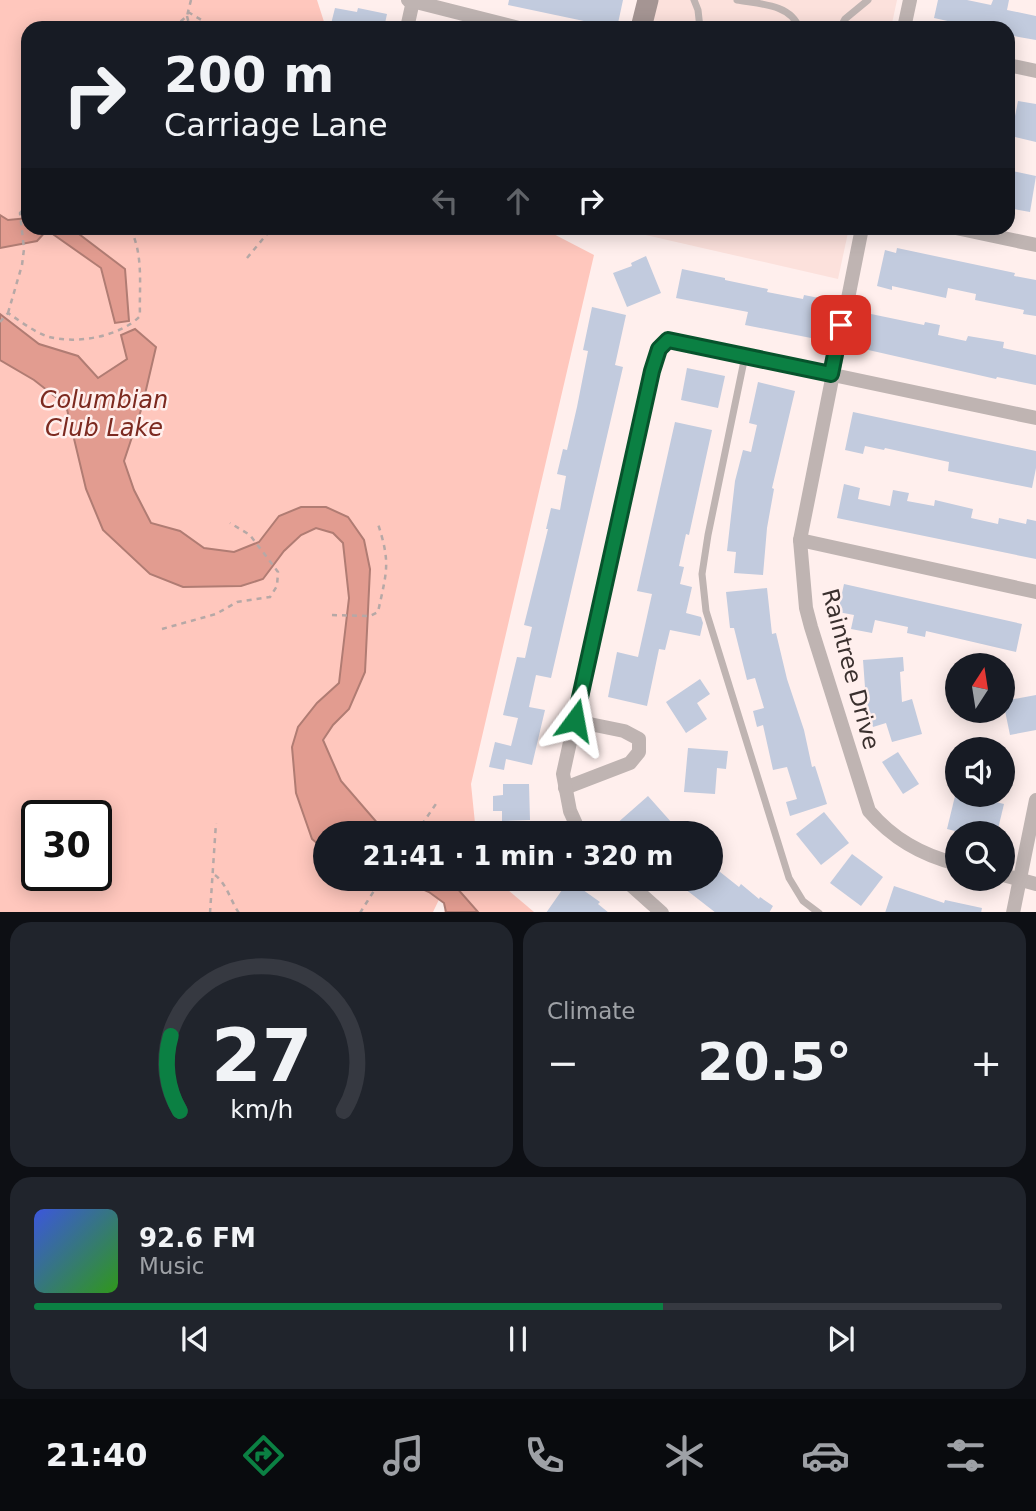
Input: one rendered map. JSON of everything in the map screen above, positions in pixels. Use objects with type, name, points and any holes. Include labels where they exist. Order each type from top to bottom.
[{"type":"street","points":[[643,21],[648,0]]},
{"type":"street","points":[[906,21],[910,0]]},
{"type":"street","points":[[408,21],[411,1],[450,5],[498,21]]},
{"type":"street","points":[[1015,66],[1036,71]]},
{"type":"street","name":"Raintree Drive","points":[[861,235],[800,540],[806,608],[869,811],[885,829],[911,848],[945,861]]},
{"type":"street","points":[[989,235],[1036,245]]},
{"type":"street","points":[[574,821],[563,774],[652,371],[659,349],[668,340],[1036,418]]},
{"type":"street","points":[[800,540],[1036,592]]},
{"type":"street","points":[[565,788],[630,763],[639,752],[639,738],[624,731],[575,720]]},
{"type":"street","points":[[1013,912],[1036,800]]},
{"type":"street","points":[[1015,879],[1036,884]]},
{"type":"street","points":[[638,891],[662,912]]},
{"type":"lane","points":[[694,0],[699,21]]},
{"type":"lane","points":[[737,0],[786,10],[796,21]]},
{"type":"lane","points":[[844,21],[868,0]]},
{"type":"lane","points":[[745,356],[702,574],[706,611],[789,878],[803,901],[819,912]]},
{"type":"path","points":[[189,21],[191,0]]},
{"type":"path","points":[[180,21],[188,14]]},
{"type":"path","points":[[188,14],[202,21]]},
{"type":"path","points":[[0,322],[8,313],[22,265],[22,235]]},
{"type":"path","points":[[8,313],[47,336],[87,338],[131,325],[140,316],[141,278],[134,235]]},
{"type":"path","points":[[247,258],[266,235]]},
{"type":"path","points":[[332,615],[370,616],[378,612],[386,577],[386,547],[377,521]]},
{"type":"path","points":[[162,629],[216,614],[237,602],[270,597],[278,586],[278,572],[250,535],[230,523]]},
{"type":"path","points":[[424,821],[438,801]]},
{"type":"path","points":[[210,912],[209,894],[214,874],[216,823]]},
{"type":"path","points":[[214,874],[223,881],[229,898],[239,912]]},
{"type":"path","points":[[360,912],[374,891]]},
{"type":"shaded area","points":[[0,0],[317,0],[324,21],[21,21],[21,235],[555,235],[594,255],[471,784],[475,821],[313,821],[313,891],[443,891],[433,912],[0,912]]},
{"type":"shaded area","points":[[657,0],[897,0],[892,21],[652,21]]},
{"type":"shaded area","points":[[646,235],[847,235],[838,279]]},
{"type":"shaded area","points":[[448,891],[509,891],[534,912],[444,912]]},
{"type":"water","name":"Columbian Club Lake","points":[[0,215],[8,220],[21,219],[21,235],[42,235],[37,241],[0,248]]},
{"type":"water","name":"Columbian Club Lake","points":[[54,235],[80,235],[125,269],[129,321],[115,323],[101,268]]},
{"type":"water","points":[[0,314],[39,344],[78,356],[98,378],[127,359],[121,335],[135,329],[156,347],[142,407],[124,461],[134,490],[151,523],[180,531],[204,548],[234,552],[259,542],[279,516],[301,507],[326,507],[348,517],[364,540],[370,569],[365,672],[349,709],[323,740],[341,781],[376,821],[313,821],[313,840],[296,793],[292,747],[298,727],[317,703],[339,683],[349,598],[343,543],[333,533],[316,528],[301,535],[284,551],[263,579],[241,586],[183,587],[150,574],[103,530],[86,489],[66,405],[34,380],[0,360]]},
{"type":"water","points":[[427,891],[460,891],[478,912],[446,912],[444,903]]},
{"type":"building","points":[[509,0],[623,0],[618,21],[584,21],[508,5]]},
{"type":"building","points":[[938,0],[967,0],[991,5],[993,0],[1009,0],[1007,10],[1036,16],[1036,40],[1015,36],[1015,21],[948,21],[934,18]]},
{"type":"building","points":[[335,8],[357,12],[358,8],[387,14],[386,21],[332,21]]},
{"type":"building","points":[[1018,101],[1036,104],[1036,142],[1015,137]]},
{"type":"building","points":[[1015,172],[1036,176],[1030,212],[1015,209]]},
{"type":"building","points":[[897,248],[1015,273],[1014,276],[1036,280],[1036,316],[1023,314],[1024,310],[975,300],[976,294],[948,288],[946,298],[892,286],[892,290],[877,286],[885,250],[896,253]]},
{"type":"building","points":[[646,256],[661,293],[627,307],[613,273],[632,266],[631,263]]},
{"type":"building","points":[[682,269],[768,289],[767,292],[803,299],[804,295],[819,298],[811,338],[745,325],[748,312],[676,298]]},
{"type":"building","points":[[592,307],[626,315],[615,365],[623,367],[551,678],[536,675],[529,707],[545,710],[532,765],[506,759],[504,770],[489,767],[495,742],[511,746],[518,718],[503,715],[517,657],[525,658],[532,627],[524,625],[551,508],[560,510],[566,476],[557,474],[563,449],[567,450],[577,407],[588,351],[583,350]]},
{"type":"building","points":[[871,314],[924,325],[925,322],[940,325],[938,335],[966,341],[968,336],[1004,342],[1003,348],[1036,355],[1036,385],[997,377],[996,379],[864,349]]},
{"type":"building","points":[[687,368],[725,376],[718,408],[681,400]]},
{"type":"building","points":[[758,382],[795,391],[772,488],[763,575],[734,573],[736,552],[727,551],[735,481],[743,450],[751,452],[757,425],[749,423]]},
{"type":"building","points":[[853,412],[1036,451],[1032,488],[948,471],[949,462],[885,448],[865,446],[863,454],[845,450]]},
{"type":"building","points":[[675,422],[712,430],[689,535],[686,534],[679,566],[684,567],[680,584],[692,587],[686,613],[701,617],[703,623],[700,636],[670,630],[665,650],[659,649],[647,706],[608,697],[617,652],[638,657],[652,594],[637,591]]},
{"type":"building","points":[[844,484],[860,488],[858,499],[890,506],[893,490],[909,493],[907,501],[934,506],[935,500],[973,509],[971,518],[998,524],[999,518],[1026,524],[1027,519],[1036,521],[1036,559],[837,518]]},
{"type":"building","points":[[844,584],[1022,624],[1016,652],[926,631],[925,637],[907,633],[908,627],[875,620],[872,633],[851,629],[854,615],[838,612]]},
{"type":"building","points":[[767,588],[772,634],[776,633],[812,767],[815,766],[827,804],[790,816],[786,802],[797,799],[787,767],[773,770],[763,725],[757,727],[753,711],[764,708],[755,678],[747,680],[734,628],[730,628],[726,592]]},
{"type":"building","points":[[903,657],[904,671],[900,672],[902,702],[912,699],[922,734],[892,742],[886,723],[873,727],[866,701],[863,660]]},
{"type":"building","points":[[700,679],[710,694],[697,703],[707,719],[686,733],[666,702]]},
{"type":"building","points":[[1036,695],[1036,730],[1010,735],[1008,723],[1015,723],[1015,699]]},
{"type":"building","points":[[688,748],[728,751],[726,769],[717,768],[715,794],[684,792]]},
{"type":"building","points":[[898,752],[919,784],[903,794],[882,762]]},
{"type":"building","points":[[503,784],[529,784],[530,820],[502,821],[502,811],[493,811],[493,796],[503,795]]},
{"type":"building","points":[[648,796],[670,821],[620,821]]},
{"type":"building","points":[[952,807],[1003,807],[1000,821],[949,821]]},
{"type":"building","points":[[824,812],[849,843],[821,865],[796,834]]},
{"type":"building","points":[[852,854],[883,877],[861,906],[830,883]]},
{"type":"building","points":[[723,874],[739,887],[741,884],[759,899],[760,897],[773,906],[770,912],[715,912],[688,891],[723,891]]},
{"type":"building","points":[[894,886],[944,903],[945,900],[982,908],[981,912],[885,912]]},
{"type":"building","points":[[561,891],[584,891],[600,902],[598,904],[608,912],[547,912]]},
{"type":"route","points":[[575,720],[659,349],[668,340],[831,374],[841,325]]}]
